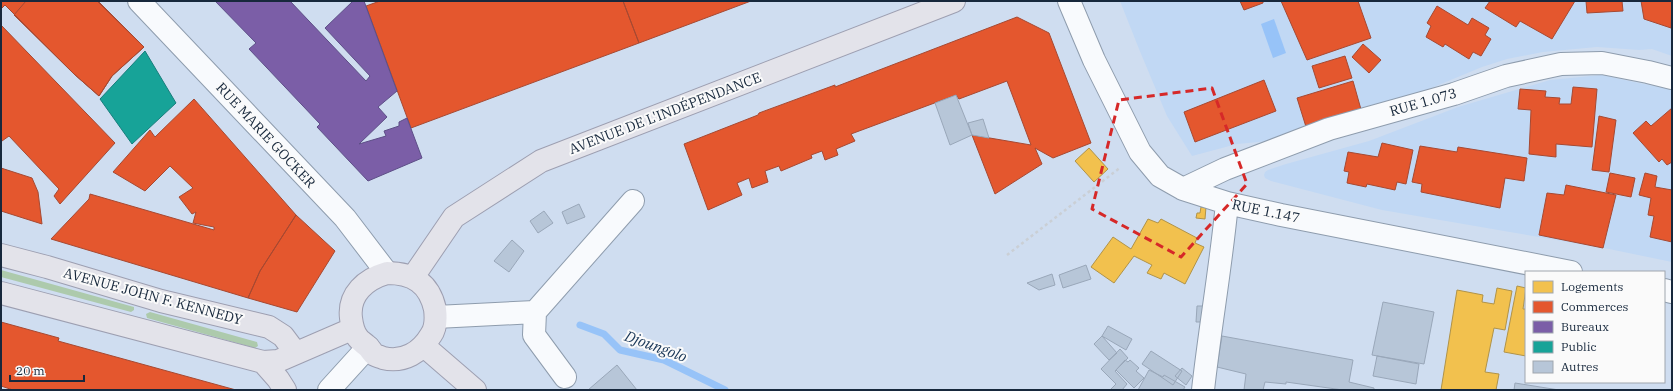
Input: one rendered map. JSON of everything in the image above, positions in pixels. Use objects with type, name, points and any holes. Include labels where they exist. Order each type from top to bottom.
[{"type":"main road","name":"AVENUE DE L'INDÉPENDANCE","points":[[412,277],[454,217],[541,161],[954,1]]},
{"type":"main road","name":"AVENUE JOHN F. KENNEDY","points":[[1,255],[161,301],[269,327],[283,336],[295,352]]},
{"type":"main road","points":[[387,273],[398,273],[412,277],[424,285],[432,297],[436,317],[433,332],[424,346],[412,355],[400,359],[388,359],[375,355],[358,339],[352,329],[350,311],[353,300],[366,282],[376,276],[387,273]]},
{"type":"main road","points":[[1,293],[263,362],[278,361],[295,352],[352,329]]},
{"type":"main road","points":[[152,333],[161,301]]},
{"type":"main road","points":[[424,346],[475,390]]},
{"type":"main road","points":[[263,362],[278,379],[285,390]]},
{"type":"street","name":"RUE MARIE GOCKER","points":[[139,1],[345,218],[387,273]]},
{"type":"street","name":"RUE 1.147","points":[[1069,1],[1094,60],[1140,152],[1160,176],[1183,189],[1227,203],[1566,271]]},
{"type":"street","name":"RUE 1.073","points":[[1183,189],[1225,169],[1329,129],[1454,94],[1506,76],[1560,64],[1602,63],[1672,78]]},
{"type":"street","points":[[565,377],[534,335],[535,312],[633,201]]},
{"type":"street","points":[[1203,390],[1209,334],[1224,239],[1227,203]]},
{"type":"street","points":[[436,317],[535,312]]},
{"type":"street","points":[[329,390],[368,347]]},
{"type":"path","points":[[1008,254],[1140,152]]},
{"type":"highlighted area","points":[[1212,88],[1247,184],[1181,257],[1092,209],[1119,100]]},
{"type":"shaded area","points":[[1120,1],[1672,1],[1672,56],[1652,49],[1639,50],[1597,47],[1543,52],[1507,59],[1482,67],[1359,118],[1291,139],[1237,144],[1192,156],[1167,116]]},
{"type":"shaded area","points":[[1601,75],[1672,90],[1672,262],[1609,249],[1382,210],[1271,181],[1265,178],[1264,175],[1268,170],[1369,141],[1458,107],[1550,80]]},
{"type":"green space","points":[[1,270],[134,307],[134,310],[131,312],[1,277]]},
{"type":"green space","points":[[150,312],[257,342],[258,346],[255,348],[147,318],[146,314]]},
{"type":"water","points":[[1274,19],[1286,53],[1273,58],[1261,24]]},
{"type":"building: Logements","points":[[1089,148],[1108,169],[1094,182],[1075,161]]},
{"type":"building: Logements","points":[[1201,207],[1206,207],[1205,219],[1196,218],[1197,213],[1200,213]]},
{"type":"building: Logements","points":[[1148,219],[1158,223],[1161,219],[1197,238],[1195,243],[1204,247],[1185,284],[1164,273],[1161,279],[1147,273],[1152,265],[1134,256],[1114,283],[1091,267],[1113,237],[1131,249]]},
{"type":"building: Logements","points":[[1517,286],[1525,288],[1523,309],[1525,309],[1525,356],[1504,352]]},
{"type":"building: Logements","points":[[1497,288],[1512,291],[1505,330],[1494,328],[1485,372],[1499,374],[1496,390],[1441,390],[1457,290],[1483,295],[1482,302],[1494,304]]},
{"type":"building: Commerces","points":[[1,1],[97,1],[144,47],[112,76],[99,96],[74,74],[5,5],[1,9]]},
{"type":"building: Commerces","points":[[26,1],[98,1],[144,47],[112,76],[99,96],[74,74],[14,15]]},
{"type":"building: Commerces","points":[[380,1],[623,1],[639,43],[411,128],[366,6]]},
{"type":"building: Commerces","points":[[623,1],[751,1],[639,43]]},
{"type":"building: Commerces","points":[[1240,1],[1263,1],[1263,3],[1244,10]]},
{"type":"building: Commerces","points":[[1281,1],[1358,1],[1371,38],[1307,60]]},
{"type":"building: Commerces","points":[[1490,1],[1575,1],[1552,39],[1520,21],[1516,27],[1485,8]]},
{"type":"building: Commerces","points":[[1586,1],[1622,1],[1623,11],[1587,13]]},
{"type":"building: Commerces","points":[[1641,1],[1672,1],[1671,28],[1644,19]]},
{"type":"building: Commerces","points":[[1437,6],[1468,25],[1472,18],[1489,28],[1485,35],[1491,39],[1481,56],[1473,52],[1469,59],[1445,44],[1443,47],[1426,37],[1431,26],[1427,23]]},
{"type":"building: Commerces","points":[[1017,17],[1049,33],[1091,143],[1053,158],[1035,148],[1042,164],[995,194],[972,135],[1031,145],[1007,81],[959,99],[956,95],[851,134],[855,141],[836,149],[838,155],[825,160],[822,151],[811,155],[812,158],[781,171],[779,166],[765,171],[768,182],[752,188],[749,178],[737,183],[742,195],[708,210],[684,144],[758,115],[759,113],[835,85],[835,87]]},
{"type":"building: Commerces","points":[[1,25],[115,143],[60,204],[54,196],[59,189],[9,136],[2,141],[1,140]]},
{"type":"building: Commerces","points":[[1363,44],[1381,60],[1369,73],[1352,57]]},
{"type":"building: Commerces","points":[[1345,56],[1352,78],[1319,88],[1312,66]]},
{"type":"building: Commerces","points":[[1264,80],[1276,111],[1195,142],[1184,112]]},
{"type":"building: Commerces","points":[[1353,81],[1362,113],[1307,130],[1297,98]]},
{"type":"building: Commerces","points":[[1573,87],[1597,89],[1592,147],[1556,144],[1556,157],[1529,154],[1531,110],[1518,109],[1520,89],[1546,91],[1545,97],[1560,98],[1559,104],[1571,104]]},
{"type":"building: Commerces","points":[[194,99],[296,215],[260,271],[248,298],[51,239],[89,199],[90,194],[214,230],[214,227],[193,223],[196,212],[192,214],[179,197],[193,188],[170,166],[145,191],[113,172],[150,130],[155,137]]},
{"type":"building: Commerces","points":[[1672,108],[1672,162],[1667,165],[1662,159],[1659,162],[1633,133],[1646,121],[1651,126]]},
{"type":"building: Commerces","points":[[1599,116],[1616,120],[1609,172],[1592,170]]},
{"type":"building: Commerces","points":[[1382,143],[1413,150],[1406,184],[1397,182],[1395,190],[1367,184],[1366,187],[1347,183],[1349,172],[1344,171],[1348,152],[1378,157]]},
{"type":"building: Commerces","points":[[1420,146],[1457,152],[1458,147],[1527,158],[1524,181],[1505,178],[1500,208],[1421,192],[1422,184],[1412,182]]},
{"type":"building: Commerces","points":[[1,168],[32,178],[38,192],[42,224],[1,211]]},
{"type":"building: Commerces","points":[[1610,173],[1635,178],[1631,197],[1606,192]]},
{"type":"building: Commerces","points":[[1645,173],[1657,176],[1655,187],[1672,190],[1672,242],[1650,237],[1654,216],[1648,215],[1651,198],[1639,195]]},
{"type":"building: Commerces","points":[[1566,185],[1616,195],[1603,248],[1539,235],[1547,193],[1564,195]]},
{"type":"building: Commerces","points":[[296,215],[335,251],[297,312],[248,298],[260,271]]},
{"type":"building: Commerces","points":[[1,322],[59,338],[58,341],[236,390],[13,390],[1,386]]},
{"type":"building: Bureaux","points":[[215,1],[290,1],[366,81],[370,76],[325,28],[353,1],[364,1],[397,91],[378,107],[387,117],[359,144],[386,136],[384,131],[399,126],[399,122],[407,118],[422,158],[368,181],[317,127],[320,124],[249,49],[256,43]]},
{"type":"building: Public","points":[[145,51],[176,103],[132,144],[100,99]]},
{"type":"building: Autres","points":[[956,95],[972,135],[950,145],[935,103]]},
{"type":"building: Autres","points":[[983,119],[989,138],[972,135],[968,123]]},
{"type":"building: Autres","points":[[579,204],[585,217],[567,224],[562,212]]},
{"type":"building: Autres","points":[[544,211],[553,223],[538,233],[530,221]]},
{"type":"building: Autres","points":[[512,240],[524,251],[509,272],[494,261]]},
{"type":"building: Autres","points":[[1086,265],[1091,279],[1063,288],[1059,275]]},
{"type":"building: Autres","points":[[1052,274],[1055,285],[1039,290],[1027,283]]},
{"type":"building: Autres","points":[[1383,302],[1434,312],[1424,364],[1372,355]]},
{"type":"building: Autres","points":[[1197,306],[1207,306],[1205,322],[1196,322]]},
{"type":"building: Autres","points":[[1108,326],[1132,339],[1126,350],[1102,336]]},
{"type":"building: Autres","points":[[1102,336],[1117,353],[1109,360],[1094,344]]},
{"type":"building: Autres","points":[[1222,336],[1353,360],[1349,382],[1374,388],[1374,390],[1343,390],[1286,382],[1286,384],[1265,382],[1263,390],[1244,390],[1246,374],[1217,367]]},
{"type":"building: Autres","points":[[1120,349],[1128,358],[1115,371],[1127,384],[1122,390],[1110,390],[1116,384],[1101,369]]},
{"type":"building: Autres","points":[[1151,351],[1182,371],[1173,385],[1142,364]]},
{"type":"building: Autres","points":[[1377,356],[1419,364],[1416,384],[1373,376]]},
{"type":"building: Autres","points":[[1125,360],[1128,362],[1130,360],[1139,368],[1136,371],[1144,378],[1134,388],[1116,370]]},
{"type":"building: Autres","points":[[617,365],[637,390],[588,390]]},
{"type":"building: Autres","points":[[1182,368],[1192,376],[1186,385],[1175,376]]},
{"type":"building: Autres","points":[[1149,370],[1163,377],[1164,375],[1185,387],[1183,390],[1138,390]]},
{"type":"building: Autres","points":[[1515,383],[1559,390],[1514,390]]},
{"type":"waterway","name":"Djoungolo","points":[[580,325],[604,334],[620,350],[664,360],[725,390]]}]
